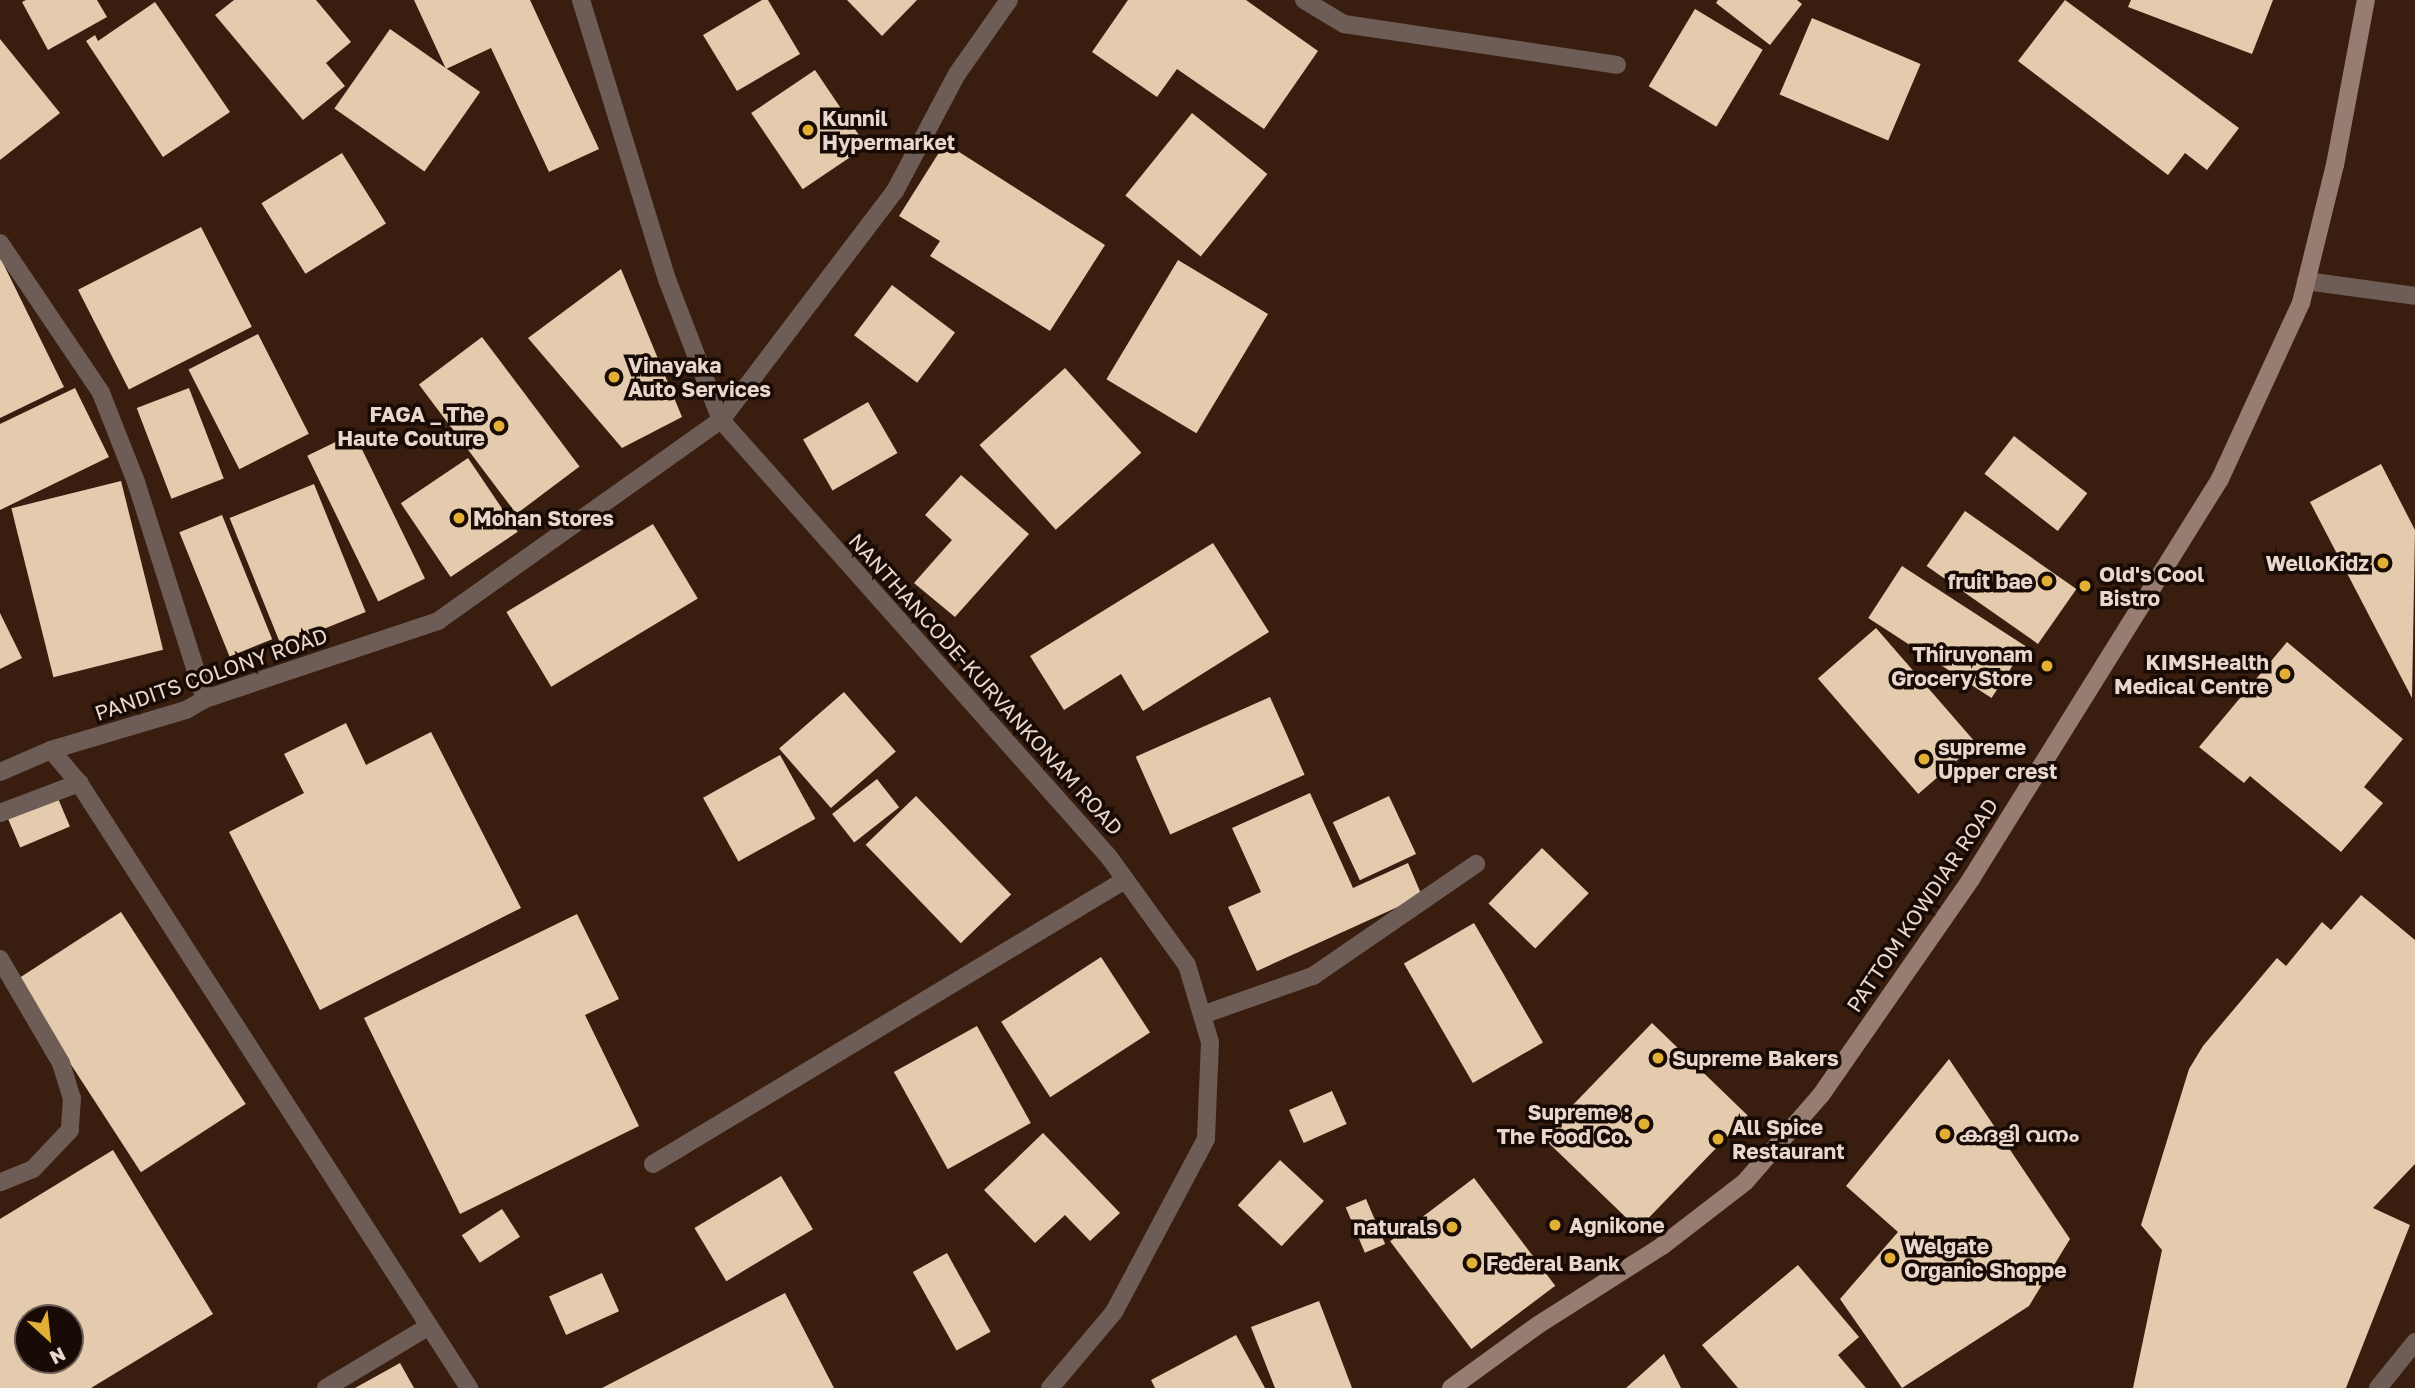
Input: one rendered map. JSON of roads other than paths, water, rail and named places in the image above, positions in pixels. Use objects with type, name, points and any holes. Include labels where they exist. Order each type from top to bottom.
[{"type":"main road","name":"PATTOM KOWDIAR ROAD","points":[[1451,1388],[1662,1246],[1745,1182],[1821,1095],[1970,879],[2220,479],[2301,303],[2336,164],[2357,28],[2366,0]]},
{"type":"street","name":"NANTHANCODE-KURVANKONAM ROAD","points":[[581,0],[668,282],[721,420],[1125,880],[1187,965],[1210,1042],[1206,1139],[1114,1312],[1050,1388]]},
{"type":"street","name":"PANDITS COLONY ROAD","points":[[0,772],[51,750],[186,710],[205,699],[438,621],[721,420],[895,191],[957,74],[1009,0]]},
{"type":"street","points":[[1304,0],[1344,24],[1617,65]]},
{"type":"street","points":[[0,243],[101,393],[136,482],[205,699]]},
{"type":"street","points":[[2306,281],[2415,296]]},
{"type":"street","points":[[51,750],[79,783],[469,1388]]},
{"type":"street","points":[[0,813],[79,783]]},
{"type":"street","points":[[1202,1016],[1313,976],[1476,864]]},
{"type":"street","points":[[653,1164],[1125,880]]},
{"type":"street","points":[[0,959],[61,1063],[72,1098],[70,1130],[33,1169],[0,1182]]},
{"type":"street","points":[[326,1388],[429,1326]]},
{"type":"street","points":[[2378,1388],[2415,1342]]},
{"type":"place","name":"Kunnil Hypermarket","points":[[808,130]]},
{"type":"place","name":"Vinayaka Auto Services","points":[[614,377]]},
{"type":"place","name":"FAGA _ The Haute Couture","points":[[499,426]]},
{"type":"place","name":"Mohan Stores","points":[[459,518]]},
{"type":"place","name":"WelloKidz","points":[[2383,563]]},
{"type":"place","name":"fruit bae","points":[[2047,581]]},
{"type":"place","name":"Old's Cool Bistro","points":[[2085,586]]},
{"type":"place","name":"Thiruvonam Grocery Store","points":[[2047,666]]},
{"type":"place","name":"KIMSHealth Medical Centre","points":[[2285,674]]},
{"type":"place","name":"supreme Upper crest","points":[[1924,759]]},
{"type":"place","name":"Supreme Bakers","points":[[1658,1058]]},
{"type":"place","name":"Supreme : The Food Co.","points":[[1644,1124]]},
{"type":"place","name":"കദളി വനം","points":[[1945,1134]]},
{"type":"place","name":"All Spice Restaurant","points":[[1718,1139]]},
{"type":"place","name":"Agnikone","points":[[1555,1225]]},
{"type":"place","name":"naturals","points":[[1452,1227]]},
{"type":"place","name":"Welgate Organic Shoppe","points":[[1890,1258]]},
{"type":"place","name":"Federal Bank","points":[[1472,1263]]}]
